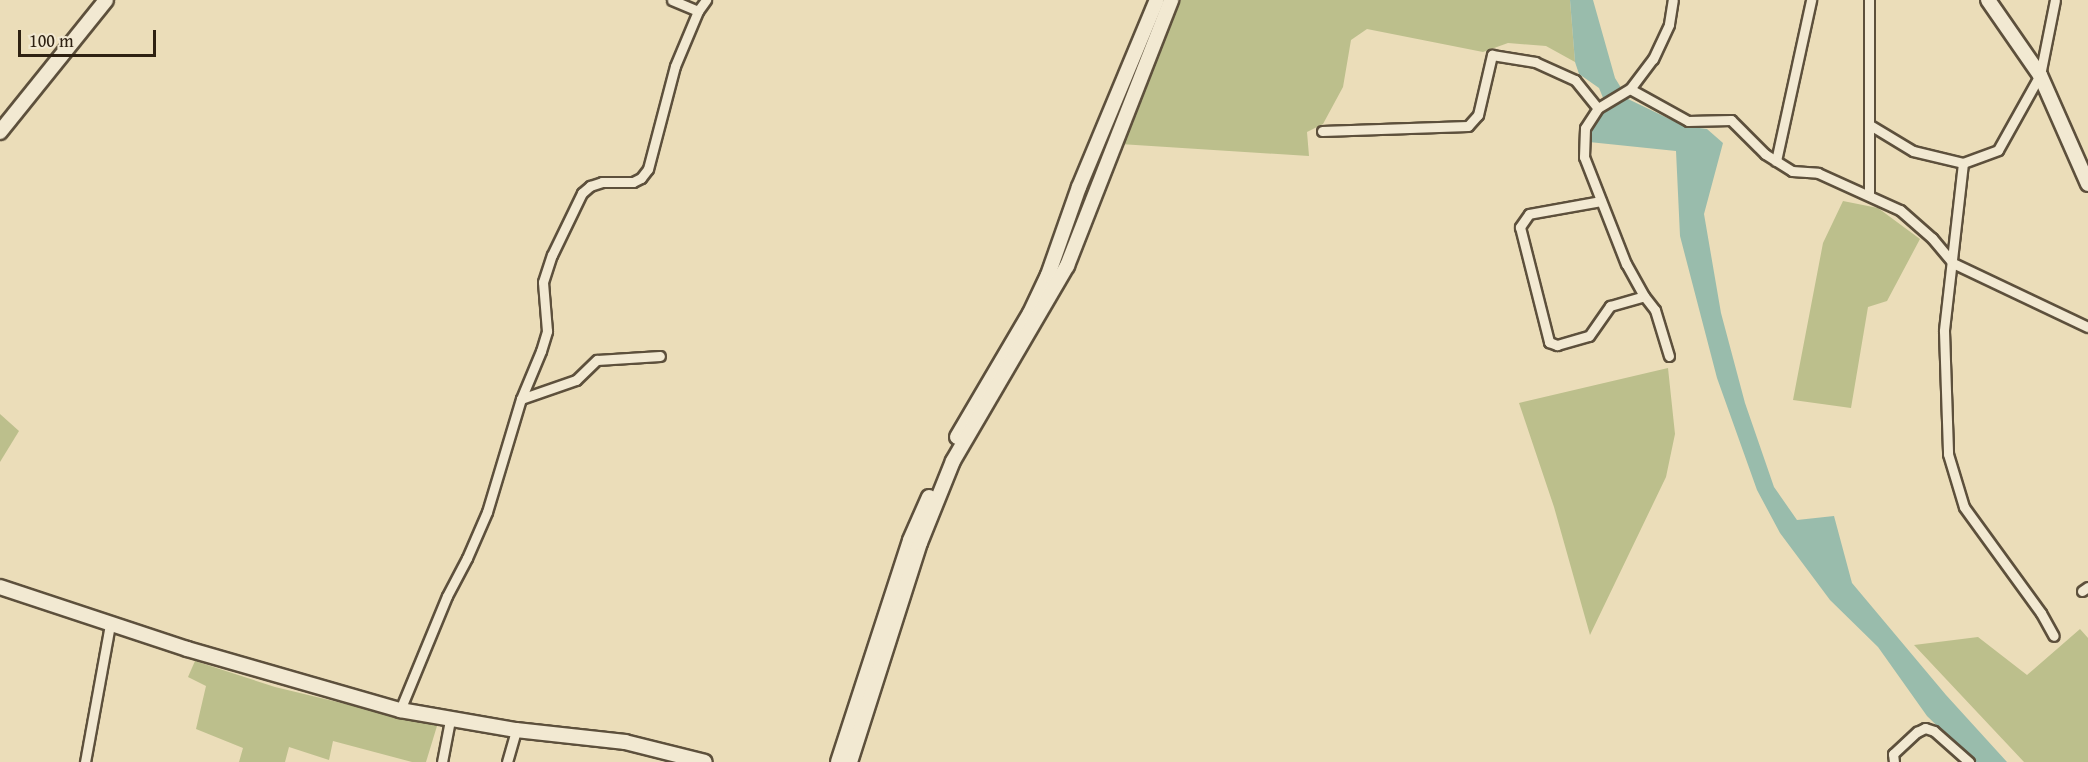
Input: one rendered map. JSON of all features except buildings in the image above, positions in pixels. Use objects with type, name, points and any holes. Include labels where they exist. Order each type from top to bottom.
[{"type":"street","points":[[0,132],[106,0]]},
{"type":"street","points":[[672,0],[698,11]]},
{"type":"street","points":[[400,710],[447,596],[487,512],[521,399],[547,331],[543,282],[552,255],[582,194],[590,186],[602,182],[633,182],[641,178],[648,169],[675,66],[698,11],[706,0]]},
{"type":"street","points":[[838,762],[915,530],[946,457],[995,369],[1030,314],[1048,275],[1079,187],[1157,0]]},
{"type":"street","points":[[850,762],[920,543],[953,461],[1067,266],[1171,0]]},
{"type":"street","points":[[1669,356],[1655,310],[1644,296],[1626,264],[1584,157],[1585,128],[1598,108],[1630,89],[1653,59],[1669,24],[1672,0]]},
{"type":"street","points":[[1776,161],[1811,0]]},
{"type":"street","points":[[1869,0],[1869,194]]},
{"type":"street","points":[[1988,0],[2040,75],[2088,184]]},
{"type":"street","points":[[1870,125],[1913,151],[1963,163],[1998,150],[2040,75],[2055,0]]},
{"type":"street","points":[[1322,131],[1468,126],[1478,115],[1492,55],[1535,62],[1575,80],[1598,108]]},
{"type":"street","points":[[1630,89],[1688,121],[1731,120],[1765,154],[1792,171],[1818,173],[1869,194],[1900,210],[1932,238],[1953,263],[2088,327]]},
{"type":"street","points":[[1963,163],[1944,331],[1948,454],[1964,507],[2041,613],[2054,636]]},
{"type":"street","points":[[1601,201],[1529,214],[1520,227],[1549,342],[1557,345],[1589,336],[1610,306],[1644,296]]},
{"type":"street","points":[[521,399],[576,380],[597,360],[660,356]]},
{"type":"street","points":[[0,587],[110,624],[400,710],[516,730],[625,742],[676,759],[705,762]]},
{"type":"street","points":[[85,762],[110,624]]},
{"type":"street","points":[[442,762],[450,720]]},
{"type":"street","points":[[1894,762],[1893,754],[1917,732],[1925,728],[1934,731],[1969,762]]},
{"type":"street","points":[[507,762],[516,730]]},
{"type":"green space","points":[[1179,0],[1570,0],[1575,62],[1546,46],[1508,43],[1483,52],[1367,29],[1351,40],[1343,87],[1323,124],[1307,132],[1309,156],[1120,144]]},
{"type":"green space","points":[[1843,201],[1878,208],[1920,239],[1887,301],[1868,307],[1851,408],[1793,400],[1823,243]]},
{"type":"green space","points":[[1668,368],[1675,434],[1666,477],[1590,635],[1554,507],[1519,403]]},
{"type":"green space","points":[[0,414],[19,431],[0,462]]},
{"type":"green space","points":[[2080,629],[2088,638],[2088,762],[2024,762],[1914,645],[1978,637],[2027,675]]},
{"type":"green space","points":[[195,661],[275,687],[437,726],[426,762],[412,762],[333,741],[329,760],[289,747],[285,762],[239,762],[243,748],[196,729],[206,686],[188,677]]},
{"type":"shaded area","points":[[1570,0],[1593,0],[1615,78],[1628,99],[1684,126],[1707,129],[1723,143],[1704,214],[1721,313],[1745,403],[1774,487],[1797,520],[1834,516],[1852,583],[1946,695],[2007,762],[1974,762],[1927,716],[1878,647],[1830,600],[1780,533],[1757,490],[1717,378],[1680,236],[1676,151],[1589,142],[1595,120],[1608,110],[1599,88],[1579,74],[1575,62]]}]
